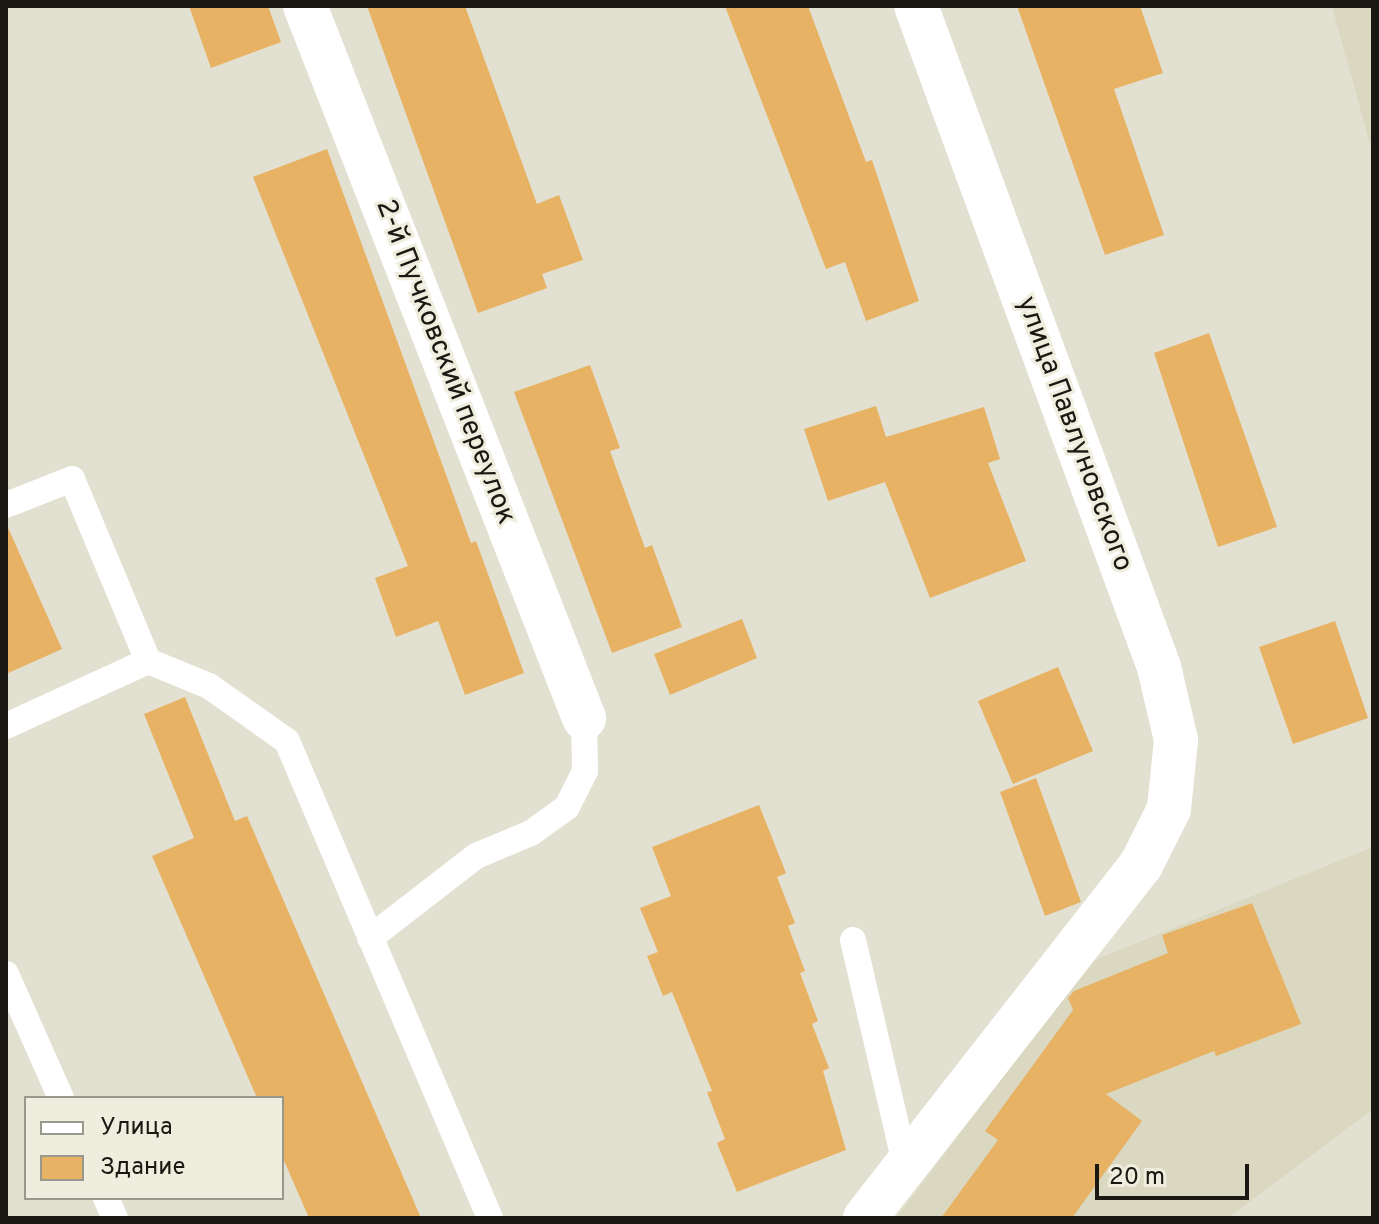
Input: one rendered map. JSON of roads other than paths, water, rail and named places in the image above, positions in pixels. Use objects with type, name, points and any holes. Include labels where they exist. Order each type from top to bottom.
[{"type":"street","name":"2-й Пучковский переулок","points":[[305,6],[584,718]]},
{"type":"street","name":"улица Павлуновского","points":[[865,1218],[1141,865],[1169,809],[1176,740],[1159,667],[916,6]]},
{"type":"lane","points":[[6,505],[72,479],[148,661],[209,686],[287,741],[490,1218]]},
{"type":"lane","points":[[6,726],[148,661]]},
{"type":"lane","points":[[370,938],[476,856],[531,833],[567,807],[585,771],[584,718]]},
{"type":"lane","points":[[853,940],[906,1168]]},
{"type":"lane","points":[[6,974],[60,1096]]}]
